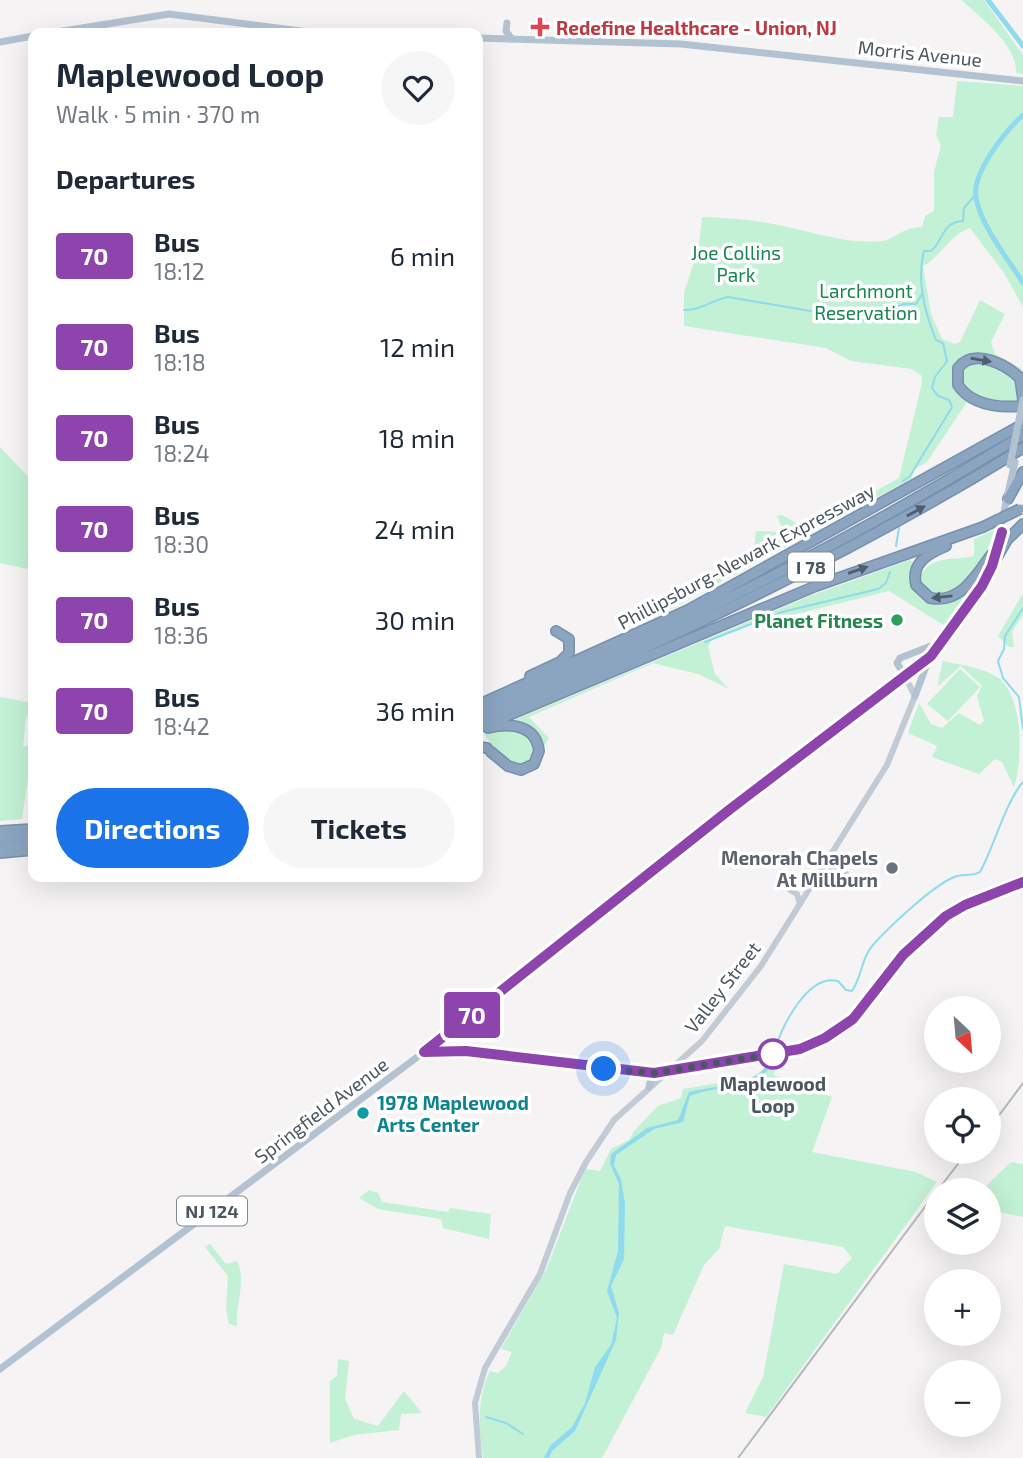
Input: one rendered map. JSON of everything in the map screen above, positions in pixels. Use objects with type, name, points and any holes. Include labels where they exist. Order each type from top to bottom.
[{"type":"highway","points":[[1023,400],[1020,378],[1002,367],[974,358],[965,360],[958,368],[958,385],[970,397],[995,406],[1023,406]]},
{"type":"highway","name":"Phillipsburg-Newark Expressway","points":[[483,701],[610,648],[750,577],[1023,423]]},
{"type":"highway","name":"Phillipsburg-Newark Expressway","points":[[483,710],[621,650],[744,591],[858,531],[1023,435]]},
{"type":"highway","name":"Phillipsburg-Newark Expressway","points":[[592,672],[826,559],[1023,448]]},
{"type":"highway","points":[[750,577],[970,466]]},
{"type":"highway","points":[[1008,499],[1023,472]]},
{"type":"highway","name":"I 78","points":[[483,728],[794,595],[982,527],[1021,508]]},
{"type":"highway","points":[[992,566],[1007,540],[1023,524]]},
{"type":"highway","points":[[982,527],[922,559],[914,574],[916,586],[930,598],[949,597],[971,582],[991,555]]},
{"type":"highway","points":[[592,672],[794,595]]},
{"type":"highway","points":[[483,700],[563,660],[569,653],[570,641],[556,631]]},
{"type":"highway","name":"I 78","points":[[483,719],[592,672]]},
{"type":"highway","points":[[483,729],[502,726],[523,727],[535,737],[539,751],[534,764],[521,770],[508,766],[485,749]]},
{"type":"highway","points":[[0,831],[28,828]]},
{"type":"highway","points":[[0,838],[28,835]]},
{"type":"highway","points":[[0,847],[28,844]]},
{"type":"highway","points":[[0,853],[28,850]]},
{"type":"main road","points":[[82,28],[169,14],[276,28]]},
{"type":"main road","points":[[507,23],[506,31],[512,38]]},
{"type":"main road","points":[[251,25],[256,28]]},
{"type":"main road","points":[[0,42],[28,37]]},
{"type":"main road","name":"Morris Avenue","points":[[483,38],[681,44],[1023,81]]},
{"type":"main road","name":"Springfield Avenue","points":[[0,1369],[424,1052],[931,656],[978,592],[992,566],[1008,499],[1023,400]]},
{"type":"main road","name":"Springfield Avenue","points":[[904,675],[936,644],[973,592],[991,555],[1023,423]]},
{"type":"main road","points":[[915,696],[898,663],[900,658],[936,644]]},
{"type":"main road","points":[[915,696],[931,656]]},
{"type":"main road","name":"Valley Street","points":[[478,1458],[475,1403],[485,1368],[540,1274],[570,1193],[586,1162],[612,1122],[706,1037],[753,978],[890,759],[915,696]]},
{"type":"main road","points":[[828,857],[831,867],[846,874]]},
{"type":"main road","points":[[424,1052],[466,1051],[645,1073],[668,1072],[780,1053],[815,1043],[853,1019],[903,955],[946,916],[974,901],[1023,882]]},
{"type":"main road","points":[[790,890],[797,894],[800,905]]},
{"type":"main road","points":[[683,1058],[685,1066],[690,1068]]},
{"type":"main road","points":[[645,1073],[651,1079],[649,1087]]},
{"type":"green space","points":[[962,0],[984,0],[1023,55],[1023,74],[1016,73],[1015,63],[1005,42]]},
{"type":"green space","name":"Larchmont Reservation","points":[[957,81],[1023,86],[1023,307],[1004,273],[970,228],[956,235],[923,266],[931,314],[942,339],[955,344],[960,342],[980,300],[1005,314],[991,342],[995,354],[1022,369],[1018,403],[967,402],[927,462],[915,469],[911,479],[654,618],[656,611],[746,563],[754,551],[756,531],[784,532],[777,516],[782,515],[807,529],[899,478],[922,383],[922,376],[912,369],[851,361],[826,348],[684,326],[684,293],[699,246],[702,217],[766,223],[834,238],[870,242],[886,240],[908,229],[922,227],[925,216],[934,211],[934,172],[941,146],[936,134],[939,117],[953,117]]},
{"type":"green space","points":[[0,447],[28,477],[28,569],[0,563]]},
{"type":"green space","points":[[994,530],[981,563],[957,588],[935,596],[922,586],[920,576],[932,564],[974,556],[974,539]]},
{"type":"green space","points":[[910,560],[914,564],[913,580],[916,591],[922,598],[938,602],[972,588],[945,626],[889,591],[752,625],[712,640],[708,646],[715,674],[729,689],[698,674],[653,663],[529,717],[549,738],[541,751],[531,732],[524,725],[512,721],[810,596]]},
{"type":"green space","points":[[1023,593],[1023,615],[1012,632],[1014,647],[1009,647],[998,636]]},
{"type":"green space","points":[[943,661],[973,668],[995,676],[1008,690],[1017,716],[1020,747],[1014,787],[1002,762],[995,759],[979,774],[932,757],[937,746],[908,733],[919,703],[931,724],[942,728],[959,713],[980,725],[984,721],[977,696],[982,686],[961,666],[937,687]]},
{"type":"green space","points":[[960,669],[980,687],[948,721],[927,704]]},
{"type":"green space","points":[[0,697],[28,702],[23,747],[28,746],[28,778],[22,819],[0,821]]},
{"type":"green space","points":[[496,729],[515,730],[528,737],[534,749],[528,761],[514,764],[497,752],[484,734]]},
{"type":"green space","points":[[769,1059],[777,1059],[774,1075],[832,1097],[812,1152],[916,1172],[929,1178],[924,1178],[924,1200],[766,1417],[745,1413],[763,1377],[784,1264],[837,1274],[852,1258],[843,1247],[725,1226],[719,1249],[704,1265],[673,1335],[664,1333],[661,1348],[602,1458],[483,1458],[480,1435],[482,1392],[490,1371],[498,1373],[506,1366],[512,1352],[501,1349],[547,1268],[585,1169],[600,1171],[611,1149],[629,1140],[658,1106],[681,1098],[683,1089],[753,1077],[761,1073]]},
{"type":"green space","points":[[1011,1162],[1023,1164],[1023,1217],[1001,1212],[1001,1178],[994,1178]]},
{"type":"green space","points":[[369,1190],[378,1193],[382,1202],[448,1212],[450,1208],[491,1214],[489,1239],[443,1228],[441,1219],[378,1209],[359,1198]]},
{"type":"green space","points":[[210,1244],[226,1264],[237,1261],[240,1269],[237,1326],[229,1324],[226,1309],[228,1276],[205,1247]]},
{"type":"green space","points":[[338,1359],[349,1361],[345,1399],[354,1419],[378,1426],[404,1391],[422,1413],[401,1414],[399,1430],[354,1435],[330,1443],[330,1381],[337,1376]]},
{"type":"water","points":[[776,1059],[768,1070],[749,1082],[690,1096],[683,1122],[654,1129],[616,1155],[614,1166],[621,1179],[625,1203],[624,1259],[611,1286],[619,1313],[616,1340],[575,1431],[552,1451],[549,1458],[544,1458],[550,1446],[572,1427],[585,1403],[595,1367],[611,1345],[617,1318],[607,1291],[618,1251],[619,1184],[610,1164],[611,1154],[647,1128],[678,1120],[689,1092],[745,1080],[755,1076],[771,1060]]},
{"type":"waterway","points":[[988,0],[1023,46]]},
{"type":"waterway","points":[[1023,115],[991,153],[976,188],[976,198],[984,220],[1023,283]]},
{"type":"waterway","points":[[903,481],[910,476],[952,407],[949,400],[938,396],[932,388],[935,377],[947,361],[943,343],[936,340],[925,308],[921,285],[924,251],[931,251],[947,228],[963,221],[964,208],[975,195]]},
{"type":"waterway","points":[[684,310],[695,309],[728,297],[869,321],[879,313],[904,304],[916,304],[922,294]]},
{"type":"waterway","points":[[896,546],[899,528]]},
{"type":"waterway","points":[[705,642],[782,612],[878,589],[886,583],[890,572]]},
{"type":"waterway","points":[[1023,608],[1005,636],[1004,649],[998,661],[1003,678],[1019,697],[1023,729]]},
{"type":"waterway","points":[[775,1050],[790,1016],[816,985],[838,981],[846,990],[852,991],[868,951],[899,919],[945,882],[957,876],[980,872],[1011,801],[1023,782]]},
{"type":"waterway","points":[[486,1417],[506,1423],[523,1434]]},
{"type":"railway","points":[[1001,1113],[1023,1083]]},
{"type":"railway","points":[[947,1178],[958,1164]]},
{"type":"railway","points":[[738,1458],[924,1208]]},
{"type":"bus line","name":"70","points":[[1002,532],[992,566],[982,586],[931,656],[729,810],[424,1052],[466,1051],[654,1073],[800,1049],[825,1038],[853,1019],[903,955],[946,916],[1003,888],[1023,882]]},
{"type":"place","name":"Redefine Healthcare - Union, NJ","points":[[540,27]]},
{"type":"place","name":"Planet Fitness","points":[[897,620]]},
{"type":"place","name":"Menorah Chapels At Millburn","points":[[892,868]]},
{"type":"place","name":"Maplewood Loop","points":[[773,1054]]},
{"type":"place","name":"1978 Maplewood Arts Center","points":[[363,1113]]},
{"type":"route","points":[[604,1069],[668,1072],[773,1054]]},
{"type":"park label","name":"Joe Collins Park","points":[[736,263]]}]
